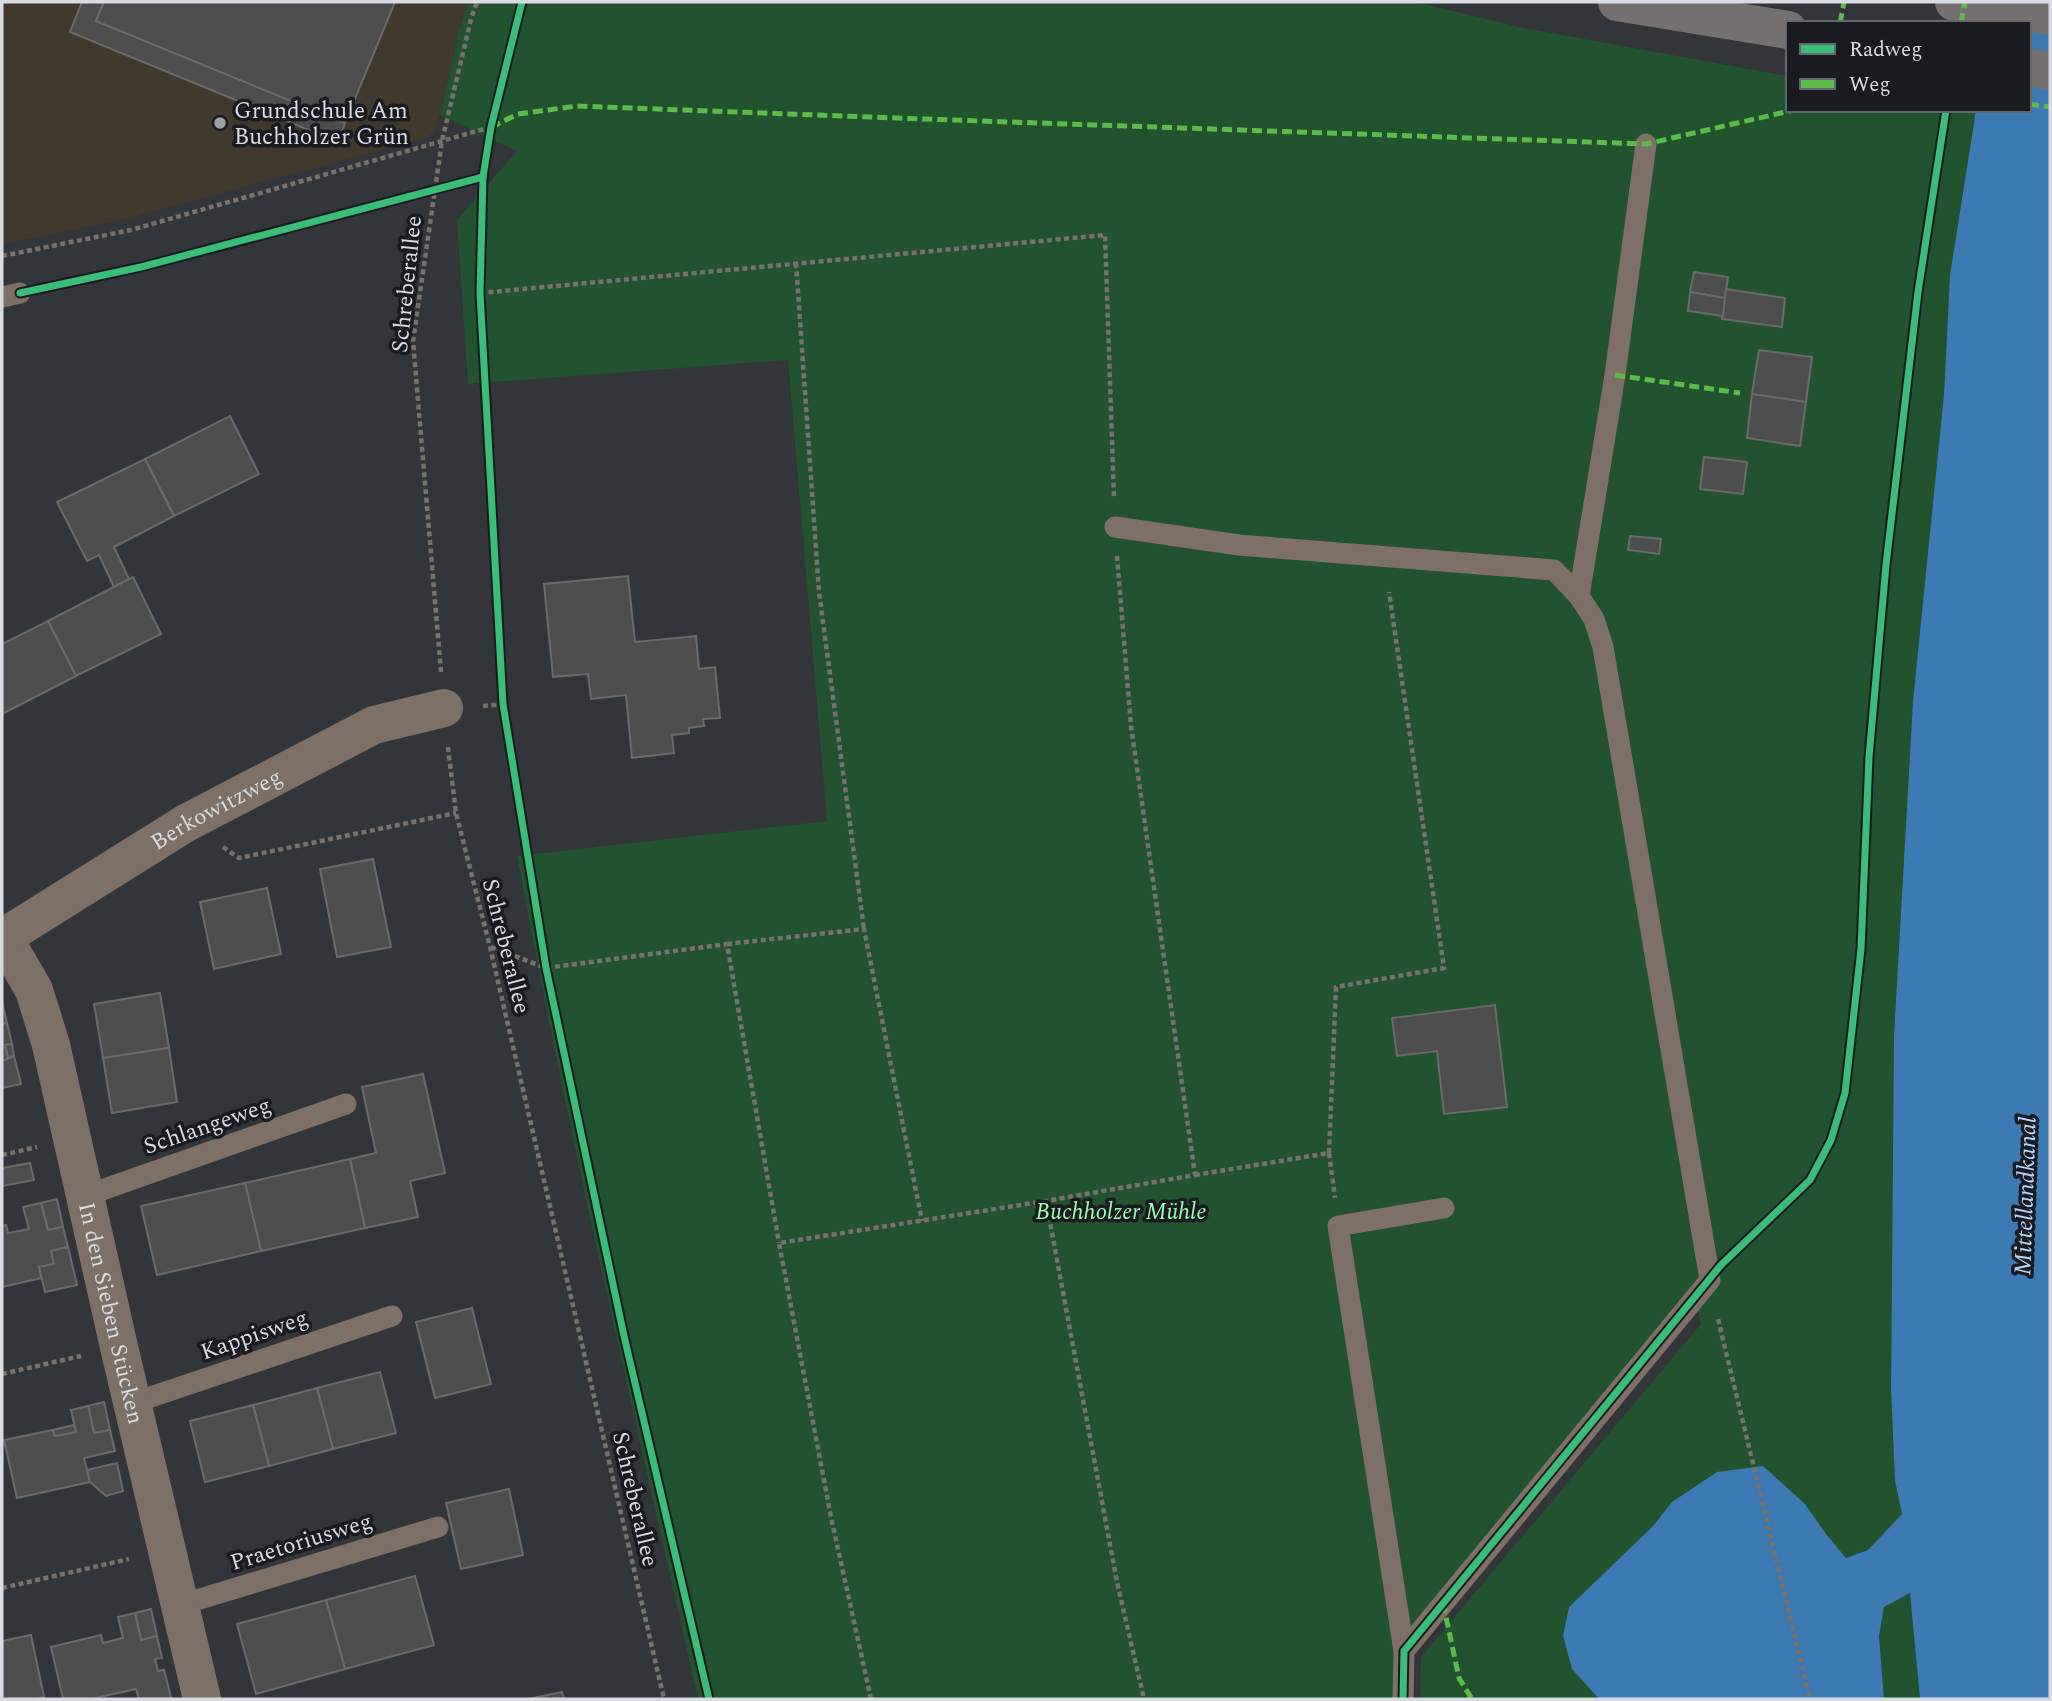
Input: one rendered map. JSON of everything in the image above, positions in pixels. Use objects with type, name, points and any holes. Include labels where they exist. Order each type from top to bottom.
[{"type":"highway","points":[[1617,2],[1786,30]]},
{"type":"highway","points":[[1954,2],[2050,16]]},
{"type":"highway","points":[[2031,68],[2050,71]]},
{"type":"street","name":"Berkowitzweg","points":[[3,936],[187,823],[374,725],[444,708]]},
{"type":"street","name":"In den Sieben Stücken","points":[[3,936],[34,990],[51,1045],[202,1699]]},
{"type":"lane","points":[[1579,596],[1615,375],[1646,144]]},
{"type":"lane","points":[[1115,527],[1239,545],[1554,570],[1579,596],[1594,620],[1603,647],[1710,1280],[1404,1651]]},
{"type":"lane","name":"Schlangeweg","points":[[85,1196],[346,1104]]},
{"type":"lane","points":[[1403,1699],[1404,1651],[1338,1226],[1444,1208]]},
{"type":"lane","name":"Kappisweg","points":[[133,1403],[392,1316]]},
{"type":"lane","name":"Praetoriusweg","points":[[180,1605],[438,1527]]},
{"type":"path","points":[[489,140],[495,115]]},
{"type":"path","points":[[2,256],[131,230],[491,127]]},
{"type":"path","points":[[421,193],[447,187]]},
{"type":"path","points":[[480,293],[1105,235],[1115,527],[1131,726],[1195,1175]]},
{"type":"path","points":[[796,263],[819,592],[864,929],[922,1221]]},
{"type":"path","points":[[480,280],[481,307]]},
{"type":"path","points":[[1338,1226],[1329,1153],[1336,987],[1444,968],[1389,592]]},
{"type":"path","points":[[502,690],[505,717]]},
{"type":"path","points":[[187,823],[239,858],[456,813]]},
{"type":"path","points":[[490,947],[546,968],[864,929]]},
{"type":"path","points":[[727,944],[779,1243],[831,1517],[871,1699]]},
{"type":"path","points":[[544,954],[549,981]]},
{"type":"path","points":[[779,1243],[1329,1153]]},
{"type":"path","points":[[1046,1201],[1117,1582],[1144,1699]]},
{"type":"path","points":[[1710,1280],[1746,1441],[1810,1699]]},
{"type":"path","points":[[2,1374],[119,1347]]},
{"type":"path","points":[[2,1588],[167,1550]]},
{"type":"shaded area","name":"Grundschule Am Buchholzer Grün","points":[[2,2],[468,2],[440,115],[435,131],[427,138],[121,220],[2,244]]},
{"type":"green space","name":"Buchholzer Mühle","points":[[468,2],[1415,2],[1524,28],[1786,76],[1786,112],[1976,112],[1950,275],[1944,394],[1913,701],[1894,1035],[1891,1389],[1895,1481],[1902,1514],[1868,1550],[1846,1558],[1763,1466],[1692,1490],[1672,1502],[1653,1526],[1601,1576],[1563,1636],[1572,1668],[1599,1699],[1420,1699],[1421,1657],[1701,1324],[1692,1289],[1393,1648],[1394,1699],[698,1699],[581,1173],[517,856],[827,821],[788,360],[468,384],[457,220],[517,151],[440,115]]},
{"type":"green space","points":[[1911,1593],[1920,1699],[1884,1699],[1879,1636],[1884,1606]]},
{"type":"water","name":"Mittellandkanal","points":[[2050,2],[2050,1699],[1920,1699],[1910,1593],[1884,1607],[1879,1636],[1884,1699],[1599,1699],[1572,1669],[1563,1636],[1569,1607],[1653,1526],[1672,1502],[1717,1472],[1763,1466],[1805,1504],[1846,1558],[1868,1550],[1902,1514],[1895,1481],[1891,1389],[1894,1035],[1913,701],[1944,394],[1950,275],[1976,112],[2031,112],[2031,21]]},
{"type":"building","points":[[82,2],[104,2],[96,21],[345,123],[338,142],[70,32]]},
{"type":"building","points":[[104,2],[395,2],[345,123],[96,21]]},
{"type":"building","points":[[1694,272],[1728,277],[1725,298],[1690,292]]},
{"type":"building","points":[[1726,289],[1785,298],[1782,327],[1722,319]]},
{"type":"building","points":[[1690,292],[1725,298],[1723,316],[1688,311]]},
{"type":"building","points":[[1759,350],[1812,357],[1806,402],[1752,394]]},
{"type":"building","points":[[1752,394],[1806,402],[1800,446],[1747,438]]},
{"type":"building","points":[[230,416],[259,474],[174,516],[145,459]]},
{"type":"building","points":[[1704,457],[1747,462],[1743,494],[1700,489]]},
{"type":"building","points":[[145,459],[174,516],[114,547],[129,579],[114,587],[99,555],[87,561],[57,502]]},
{"type":"building","points":[[1630,536],[1661,539],[1659,554],[1628,550]]},
{"type":"building","points":[[628,576],[635,642],[696,636],[699,669],[715,667],[720,718],[703,719],[704,726],[689,728],[689,733],[672,735],[674,753],[632,758],[626,695],[591,699],[588,674],[553,677],[544,584]]},
{"type":"building","points":[[133,577],[161,634],[76,676],[48,621]]},
{"type":"building","points":[[48,621],[76,676],[2,714],[2,644]]},
{"type":"building","points":[[373,859],[391,947],[337,957],[320,869]]},
{"type":"building","points":[[267,888],[281,954],[214,969],[200,902]]},
{"type":"building","points":[[160,993],[169,1048],[103,1058],[94,1004]]},
{"type":"building","points":[[2,1002],[7,1023],[2,1024]]},
{"type":"building","points":[[1495,1005],[1507,1107],[1444,1114],[1437,1051],[1397,1056],[1392,1018]]},
{"type":"building","points":[[7,1023],[12,1044],[5,1045],[8,1060],[2,1061],[2,1024]]},
{"type":"building","points":[[12,1044],[14,1056],[8,1057],[5,1045]]},
{"type":"building","points":[[169,1048],[177,1102],[112,1113],[103,1058]]},
{"type":"building","points":[[14,1056],[21,1084],[2,1088],[2,1061]]},
{"type":"building","points":[[423,1074],[445,1173],[410,1181],[418,1217],[365,1228],[350,1159],[376,1153],[362,1087]]},
{"type":"building","points":[[350,1159],[365,1228],[261,1251],[245,1183]]},
{"type":"building","points":[[30,1163],[34,1180],[2,1186],[2,1168]]},
{"type":"building","points":[[245,1183],[261,1251],[157,1275],[141,1206]]},
{"type":"building","points":[[57,1199],[63,1227],[48,1230],[41,1203]]},
{"type":"building","points":[[41,1203],[48,1230],[63,1227],[68,1247],[51,1251],[54,1264],[39,1267],[42,1278],[2,1287],[2,1226],[6,1225],[8,1233],[29,1229],[23,1207]]},
{"type":"building","points":[[68,1247],[77,1285],[45,1292],[39,1267],[54,1264],[51,1251]]},
{"type":"building","points":[[472,1308],[491,1384],[435,1398],[416,1322]]},
{"type":"building","points":[[380,1372],[396,1433],[333,1449],[317,1388]]},
{"type":"building","points":[[317,1388],[333,1449],[269,1466],[253,1405]]},
{"type":"building","points":[[104,1402],[110,1430],[94,1433],[88,1406]]},
{"type":"building","points":[[253,1405],[269,1466],[205,1482],[190,1421]]},
{"type":"building","points":[[88,1406],[94,1433],[110,1430],[115,1451],[84,1458],[90,1482],[17,1498],[4,1440],[53,1430],[55,1436],[76,1432],[71,1410]]},
{"type":"building","points":[[74,1425],[76,1432],[55,1436],[53,1430]]},
{"type":"building","points":[[117,1463],[123,1491],[106,1496],[90,1482],[87,1470]]},
{"type":"building","points":[[509,1489],[523,1555],[461,1569],[446,1503]]},
{"type":"building","points":[[415,1576],[434,1645],[345,1669],[326,1600]]},
{"type":"building","points":[[326,1600],[345,1669],[256,1694],[237,1624]]},
{"type":"building","points":[[151,1609],[157,1636],[141,1640],[135,1613]]},
{"type":"building","points":[[135,1613],[141,1640],[157,1636],[162,1658],[155,1659],[158,1671],[164,1670],[171,1697],[139,1699],[136,1689],[91,1699],[63,1699],[51,1647],[101,1635],[103,1643],[123,1638],[118,1617]]},
{"type":"building","points":[[31,1635],[44,1697],[2,1699],[2,1641]]},
{"type":"building","points":[[562,1692],[564,1699],[528,1699]]},
{"type":"marked path","points":[[1840,21],[1844,2]]},
{"type":"marked path","points":[[1961,21],[1965,2]]},
{"type":"marked path","points":[[2031,104],[2050,107]]},
{"type":"marked path","points":[[491,127],[518,114],[577,106],[1646,144],[1786,112]]},
{"type":"marked path","points":[[1615,375],[1740,393]]},
{"type":"marked path","points":[[1443,1603],[1459,1678],[1472,1699]]},
{"type":"cycle path","name":"Schreberallee","points":[[522,2],[491,127],[483,177],[480,293],[503,704],[546,968],[624,1336],[709,1699]]},
{"type":"cycle path","points":[[1403,1699],[1404,1651],[1721,1265],[1810,1180],[1831,1140],[1845,1093],[1861,949],[1869,757],[1886,565],[1918,292],[1946,112]]},
{"type":"cycle path","points":[[20,293],[141,267],[483,177]]},
{"type":"place","name":"Grundschule Am Buchholzer Grün","points":[[220,123]]}]
